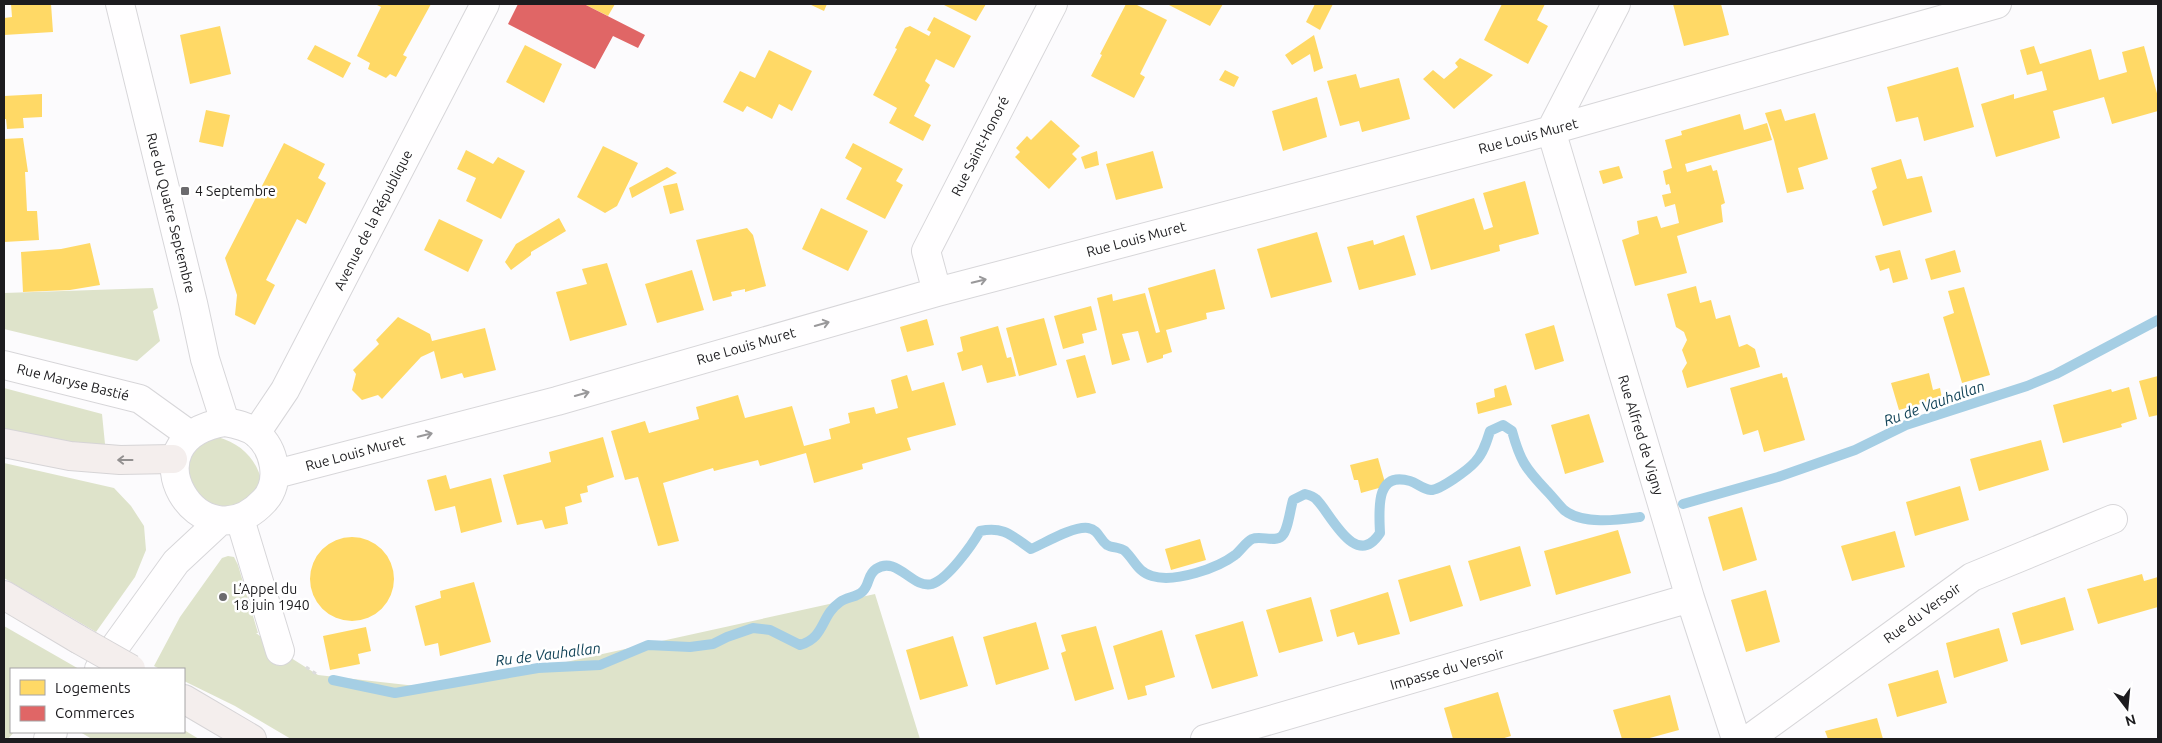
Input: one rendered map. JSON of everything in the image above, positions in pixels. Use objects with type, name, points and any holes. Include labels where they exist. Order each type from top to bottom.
[{"type":"main road","points":[[4,443],[70,456],[120,460],[174,460]]},
{"type":"main road","points":[[4,595],[129,668]]},
{"type":"main road","points":[[185,701],[252,739]]},
{"type":"street","name":"Rue du Quatre Septembre","points":[[120,4],[205,359],[224,422]]},
{"type":"street","name":"Avenue de la République","points":[[256,433],[285,390],[485,4]]},
{"type":"street","name":"Rue Saint-Honoré","points":[[937,292],[926,251],[1053,4]]},
{"type":"street","points":[[1550,130],[1616,4]]},
{"type":"street","name":"Rue Louis Muret","points":[[276,474],[557,401],[937,292],[1550,130],[1996,4]]},
{"type":"street","name":"Rue Alfred de Vigny","points":[[1550,130],[1690,598],[1736,739]]},
{"type":"street","name":"Rue Maryse Bastié","points":[[4,365],[140,399],[190,434]]},
{"type":"street","points":[[99,668],[176,562],[230,520],[255,511],[267,498],[276,474],[268,447],[256,433],[242,425],[224,422],[209,424],[190,434],[178,450],[174,460],[181,493],[191,507],[204,516],[230,520]]},
{"type":"street","points":[[176,562],[191,507]]},
{"type":"street","name":"Rue du Versoir","points":[[1749,739],[1972,577],[2113,519]]},
{"type":"street","points":[[230,520],[280,651]]},
{"type":"street","name":"Impasse du Versoir","points":[[1205,739],[1690,598]]},
{"type":"green space","points":[[153,288],[158,308],[153,311],[160,341],[137,361],[4,329],[4,293]]},
{"type":"green space","points":[[4,388],[102,414],[105,444],[67,446],[4,433]]},
{"type":"green space","points":[[218,437],[234,444],[246,453],[252,459],[259,473],[262,482],[244,508],[211,505],[189,487],[184,450]]},
{"type":"green space","points":[[4,463],[114,488],[131,506],[144,526],[146,550],[135,577],[96,632],[4,578]]},
{"type":"green space","points":[[234,557],[238,565],[258,633],[256,633],[318,675],[443,689],[875,594],[920,739],[291,739],[235,706],[185,681],[185,668],[158,668],[154,666],[180,617],[222,558]]},
{"type":"green space","points":[[4,626],[77,668],[10,668],[10,733],[13,733],[8,739],[4,739]]},
{"type":"green space","points":[[185,731],[199,739],[92,739],[82,733],[185,733]]},
{"type":"building: Logements","points":[[11,4],[51,4],[53,32],[4,35],[4,18],[12,17]]},
{"type":"building: Logements","points":[[375,4],[431,4],[403,55],[407,57],[396,77],[390,74],[386,78],[368,69],[370,63],[357,56],[381,7]]},
{"type":"building: Logements","points":[[584,4],[615,4],[608,16]]},
{"type":"building: Logements","points":[[809,4],[827,4],[824,11]]},
{"type":"building: Logements","points":[[942,4],[986,4],[976,21]]},
{"type":"building: Logements","points":[[1126,4],[1135,4],[1167,20],[1140,74],[1145,77],[1134,98],[1091,76],[1102,55],[1100,54]]},
{"type":"building: Logements","points":[[1167,4],[1223,4],[1210,26]]},
{"type":"building: Logements","points":[[1315,4],[1333,4],[1320,30],[1306,22]]},
{"type":"building: Logements","points":[[1502,4],[1545,4],[1537,20],[1548,26],[1528,64],[1484,40]]},
{"type":"building: Logements","points":[[1673,4],[1721,4],[1729,35],[1684,46]]},
{"type":"building: Logements","points":[[934,17],[971,36],[954,68],[936,59],[925,81],[930,85],[914,116],[931,125],[923,141],[889,123],[897,108],[873,95],[897,49],[895,48],[905,28],[910,26],[929,36],[931,32],[927,30]]},
{"type":"building: Logements","points":[[220,26],[231,74],[190,84],[180,35]]},
{"type":"building: Logements","points":[[1314,35],[1323,68],[1314,72],[1310,54],[1292,65],[1285,55]]},
{"type":"building: Logements","points":[[315,45],[351,63],[343,78],[307,59]]},
{"type":"building: Logements","points":[[525,45],[562,64],[544,103],[506,82]]},
{"type":"building: Logements","points":[[2034,46],[2040,64],[2091,49],[2099,80],[2127,72],[2122,52],[2144,46],[2158,97],[2158,111],[2112,124],[2104,97],[2053,111],[2060,138],[1996,157],[1981,104],[2014,94],[2014,99],[2047,90],[2042,71],[2027,75],[2020,50]]},
{"type":"building: Logements","points":[[769,50],[812,71],[792,111],[779,104],[772,119],[747,106],[743,112],[723,102],[740,71],[755,78]]},
{"type":"building: Logements","points":[[1460,58],[1493,75],[1454,109],[1423,79],[1433,70],[1444,79],[1458,67],[1455,63]]},
{"type":"building: Logements","points":[[1958,67],[1974,127],[1924,141],[1918,117],[1896,122],[1887,87]]},
{"type":"building: Logements","points":[[1225,70],[1239,77],[1234,87],[1219,80]]},
{"type":"building: Logements","points":[[1356,74],[1360,88],[1399,78],[1410,119],[1362,132],[1359,121],[1340,126],[1327,81]]},
{"type":"building: Logements","points":[[42,94],[42,117],[23,118],[24,128],[7,129],[6,119],[4,119],[4,96]]},
{"type":"building: Logements","points":[[1317,97],[1327,137],[1283,151],[1272,111]]},
{"type":"building: Logements","points":[[1781,109],[1785,121],[1815,113],[1828,159],[1798,168],[1804,189],[1787,193],[1774,140],[1765,113]]},
{"type":"building: Logements","points":[[206,110],[230,115],[223,147],[199,142]]},
{"type":"building: Logements","points":[[1740,114],[1744,130],[1767,123],[1772,140],[1685,164],[1687,172],[1711,165],[1713,171],[1717,170],[1725,203],[1721,205],[1723,222],[1677,236],[1687,273],[1635,286],[1622,240],[1639,234],[1637,221],[1657,216],[1661,228],[1679,223],[1675,204],[1665,207],[1662,195],[1671,193],[1669,184],[1666,185],[1663,171],[1672,168],[1665,140],[1682,135],[1681,131]]},
{"type":"building: Logements","points":[[1051,120],[1080,146],[1072,154],[1077,159],[1049,189],[1015,157],[1020,152],[1016,148],[1027,136],[1031,140]]},
{"type":"building: Logements","points":[[23,138],[28,172],[25,172],[27,211],[37,211],[39,240],[4,242],[4,139]]},
{"type":"building: Logements","points":[[284,143],[325,164],[318,178],[326,183],[306,224],[297,219],[266,280],[275,285],[255,325],[235,315],[237,295],[225,258]]},
{"type":"building: Logements","points":[[853,143],[903,169],[896,181],[903,185],[885,219],[846,199],[862,168],[845,158]]},
{"type":"building: Logements","points":[[603,146],[638,163],[617,206],[605,213],[577,197]]},
{"type":"building: Logements","points":[[466,150],[493,164],[498,157],[525,171],[501,219],[466,201],[476,178],[457,169]]},
{"type":"building: Logements","points":[[1097,151],[1099,165],[1085,169],[1081,157]]},
{"type":"building: Logements","points":[[1153,151],[1163,188],[1116,200],[1106,164]]},
{"type":"building: Logements","points":[[1901,159],[1907,179],[1922,176],[1932,212],[1883,226],[1872,191],[1877,188],[1871,168]]},
{"type":"building: Logements","points":[[1619,166],[1623,178],[1603,184],[1599,171]]},
{"type":"building: Logements","points":[[667,167],[677,173],[632,198],[629,188]]},
{"type":"building: Logements","points":[[1525,181],[1539,234],[1499,245],[1500,251],[1431,270],[1416,216],[1474,198],[1484,230],[1493,227],[1483,193]]},
{"type":"building: Logements","points":[[677,183],[684,210],[670,214],[663,186]]},
{"type":"building: Logements","points":[[821,208],[868,231],[848,271],[802,249]]},
{"type":"building: Logements","points":[[559,218],[566,231],[531,252],[531,255],[511,270],[505,262],[516,244]]},
{"type":"building: Logements","points":[[439,219],[483,240],[468,272],[424,250]]},
{"type":"building: Logements","points":[[747,228],[753,235],[766,286],[745,292],[745,289],[731,292],[732,296],[713,301],[696,240]]},
{"type":"building: Logements","points":[[1317,232],[1332,282],[1271,298],[1257,249]]},
{"type":"building: Logements","points":[[1404,235],[1416,275],[1359,290],[1347,247],[1373,240],[1374,245]]},
{"type":"building: Logements","points":[[90,243],[100,285],[70,290],[23,292],[21,252],[61,249]]},
{"type":"building: Logements","points":[[1900,250],[1908,279],[1893,283],[1889,268],[1880,271],[1875,256]]},
{"type":"building: Logements","points":[[1955,250],[1961,272],[1931,280],[1925,259]]},
{"type":"building: Logements","points":[[607,263],[627,325],[570,341],[556,292],[587,284],[582,269]]},
{"type":"building: Logements","points":[[1215,269],[1225,309],[1206,313],[1207,319],[1166,330],[1172,352],[1163,355],[1163,358],[1147,363],[1138,331],[1122,334],[1130,360],[1112,365],[1097,298],[1112,294],[1113,301],[1145,293],[1156,333],[1160,332],[1148,288]]},
{"type":"building: Logements","points":[[692,270],[704,310],[657,323],[645,284]]},
{"type":"building: Logements","points":[[1696,286],[1700,303],[1711,300],[1716,319],[1730,315],[1739,347],[1747,344],[1755,349],[1760,367],[1687,388],[1682,371],[1687,363],[1682,350],[1687,340],[1684,332],[1676,327],[1667,294]]},
{"type":"building: Logements","points":[[1964,287],[1990,375],[1962,383],[1943,317],[1954,313],[1948,291]]},
{"type":"building: Logements","points":[[1091,306],[1097,330],[1082,334],[1084,343],[1063,349],[1054,316]]},
{"type":"building: Logements","points":[[398,317],[430,334],[432,341],[485,328],[496,370],[464,378],[462,373],[441,379],[434,351],[421,357],[382,399],[378,395],[362,400],[352,390],[356,374],[353,370],[379,344],[376,340]]},
{"type":"building: Logements","points":[[1044,318],[1057,365],[1019,376],[1006,328]]},
{"type":"building: Logements","points":[[927,319],[934,345],[907,352],[900,327]]},
{"type":"building: Logements","points":[[1554,325],[1564,361],[1535,370],[1525,334]]},
{"type":"building: Logements","points":[[998,326],[1007,358],[1011,357],[1016,376],[987,383],[982,365],[962,371],[957,353],[963,351],[960,337]]},
{"type":"building: Logements","points":[[1085,355],[1096,393],[1077,398],[1066,360]]},
{"type":"building: Logements","points":[[1782,373],[1783,378],[1787,377],[1805,440],[1764,452],[1758,430],[1743,435],[1730,388]]},
{"type":"building: Logements","points":[[1929,373],[1933,390],[1940,388],[1942,398],[1899,410],[1891,383]]},
{"type":"building: Logements","points":[[907,375],[912,391],[944,382],[956,425],[907,438],[911,450],[862,464],[863,469],[814,483],[806,453],[760,466],[758,460],[714,471],[713,468],[663,483],[679,541],[658,546],[638,477],[625,480],[611,431],[645,421],[649,433],[699,419],[696,407],[738,395],[745,418],[792,406],[804,446],[831,439],[829,429],[850,423],[848,413],[874,407],[876,414],[898,408],[891,380]]},
{"type":"building: Logements","points":[[2158,376],[2158,415],[2149,417],[2139,381]]},
{"type":"building: Logements","points":[[1506,385],[1512,405],[1478,414],[1476,403],[1495,397],[1494,389]]},
{"type":"building: Logements","points":[[2129,387],[2137,419],[2121,424],[2122,427],[2063,443],[2053,405],[2111,389],[2112,392]]},
{"type":"building: Logements","points":[[1589,414],[1604,462],[1565,474],[1551,425]]},
{"type":"building: Logements","points":[[603,437],[614,477],[587,486],[588,492],[580,494],[582,502],[565,507],[568,524],[545,529],[542,520],[517,525],[503,475],[551,462],[549,452]]},
{"type":"building: Logements","points":[[2041,440],[2049,470],[1979,491],[1970,459]]},
{"type":"building: Logements","points":[[1378,458],[1386,486],[1361,493],[1358,480],[1354,480],[1350,465]]},
{"type":"building: Logements","points":[[446,475],[450,489],[491,478],[502,522],[461,533],[455,506],[435,511],[427,480]]},
{"type":"building: Logements","points":[[1960,486],[1969,520],[1915,536],[1906,502]]},
{"type":"building: Logements","points":[[1742,507],[1757,560],[1723,571],[1708,517]]},
{"type":"building: Logements","points":[[1618,530],[1631,573],[1556,595],[1544,551]]},
{"type":"building: Logements","points":[[1895,531],[1905,567],[1852,581],[1841,546]]},
{"type":"building: Logements","points":[[352,537],[368,540],[382,549],[391,563],[394,579],[391,595],[382,609],[368,618],[352,621],[336,618],[322,609],[313,595],[310,579],[313,563],[322,549],[336,540]]},
{"type":"building: Logements","points":[[1200,539],[1206,560],[1171,570],[1165,549]]},
{"type":"building: Logements","points":[[1520,546],[1531,586],[1480,601],[1468,561]]},
{"type":"building: Logements","points":[[1450,565],[1463,606],[1410,622],[1398,580]]},
{"type":"building: Logements","points":[[2142,574],[2144,581],[2158,577],[2158,607],[2098,624],[2087,589]]},
{"type":"building: Logements","points":[[474,582],[491,642],[440,656],[438,643],[425,646],[415,606],[441,598],[440,591]]},
{"type":"building: Logements","points":[[1766,590],[1780,642],[1746,652],[1731,600]]},
{"type":"building: Logements","points":[[1388,592],[1400,634],[1358,645],[1354,632],[1337,637],[1330,610]]},
{"type":"building: Logements","points":[[1311,597],[1323,641],[1279,653],[1266,610]]},
{"type":"building: Logements","points":[[2065,597],[2074,630],[2021,645],[2012,613]]},
{"type":"building: Logements","points":[[1243,621],[1258,676],[1212,689],[1195,635]]},
{"type":"building: Logements","points":[[1036,622],[1049,669],[996,685],[983,637]]},
{"type":"building: Logements","points":[[1096,626],[1114,689],[1075,701],[1061,653],[1066,651],[1061,635]]},
{"type":"building: Logements","points":[[366,627],[371,651],[358,654],[360,664],[330,670],[323,636]]},
{"type":"building: Logements","points":[[1999,628],[2008,661],[1954,678],[1946,643]]},
{"type":"building: Logements","points":[[1162,630],[1175,677],[1145,686],[1147,695],[1128,700],[1113,646]]},
{"type":"building: Logements","points":[[953,636],[968,686],[920,700],[906,650]]},
{"type":"building: Logements","points":[[1938,670],[1947,703],[1897,717],[1888,684]]},
{"type":"building: Logements","points":[[1498,692],[1511,736],[1501,739],[1453,739],[1444,708]]},
{"type":"building: Logements","points":[[1670,695],[1679,730],[1646,739],[1622,739],[1613,710]]},
{"type":"building: Logements","points":[[1877,718],[1883,739],[1828,739],[1825,731]]},
{"type":"building: Commerces","points":[[518,4],[584,4],[645,35],[638,48],[613,36],[595,69],[508,24]]},
{"type":"waterway","name":"Ru de Vauhallan","points":[[1683,504],[1778,477],[1855,450],[1906,425],[2027,386],[2056,374],[2158,320]]},
{"type":"waterway","name":"Ru de Vauhallan","points":[[333,680],[395,693],[538,668],[600,665],[648,645],[690,647],[713,644],[753,628],[770,630],[800,645],[819,632],[829,614],[840,602],[863,591],[871,574],[876,569],[891,566],[918,582],[932,584],[952,569],[966,553],[980,531],[1002,531],[1013,536],[1031,549],[1067,532],[1088,528],[1097,533],[1107,545],[1125,551],[1140,569],[1147,574],[1161,578],[1172,578],[1196,573],[1218,565],[1235,555],[1252,539],[1279,538],[1284,533],[1287,525],[1293,500],[1305,494],[1316,499],[1344,535],[1352,542],[1361,546],[1371,543],[1380,533],[1380,504],[1385,487],[1390,482],[1399,479],[1410,481],[1431,490],[1441,487],[1471,466],[1478,459],[1490,431],[1503,425],[1512,431],[1521,457],[1528,469],[1564,510],[1572,515],[1591,520],[1640,517]]},
{"type":"place","name":"4 Septembre","points":[[185,191]]},
{"type":"place","name":"L’Appel du 18 juin 1940","points":[[223,597]]}]
